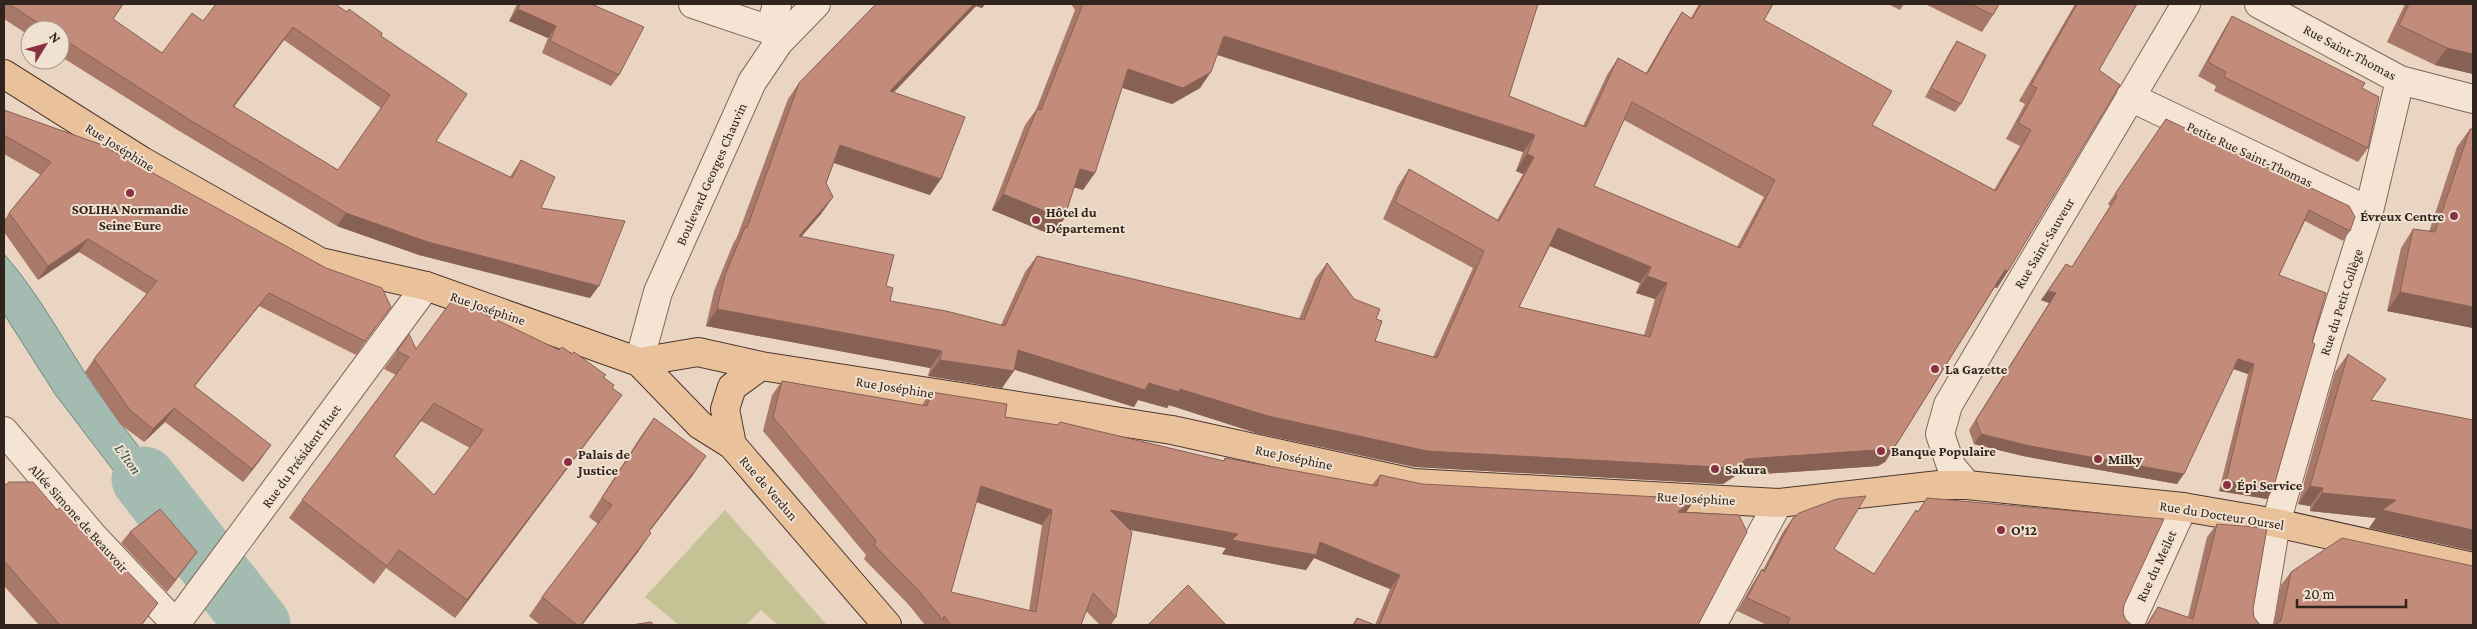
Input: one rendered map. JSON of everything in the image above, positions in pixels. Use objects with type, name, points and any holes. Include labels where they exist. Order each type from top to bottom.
[{"type":"main road","name":"Rue Joséphine","points":[[4,74],[142,162],[320,262],[426,286],[639,362],[698,352],[761,366],[1172,430],[1413,483],[1778,503],[1939,485],[1967,485]]},
{"type":"main road","name":"Rue de Verdun","points":[[639,362],[700,425],[732,445],[888,625]]},
{"type":"main road","points":[[732,445],[725,409],[732,388],[761,366]]},
{"type":"main road","name":"Rue du Docteur Oursel","points":[[1967,485],[2183,507],[2276,523],[2473,567]]},
{"type":"street","points":[[694,4],[775,36],[777,4]]},
{"type":"street","name":"Boulevard Georges Chauvin","points":[[639,362],[658,292],[752,82],[775,36],[816,4]]},
{"type":"street","name":"Rue Saint-Sauveur","points":[[1967,485],[1951,466],[1940,434],[1948,405],[2186,4]]},
{"type":"street","name":"Rue Saint-Thomas","points":[[2259,4],[2400,80],[2473,99]]},
{"type":"street","name":"Rue du Petit Collège","points":[[2259,625],[2276,523],[2328,340],[2369,211],[2400,80]]},
{"type":"street","name":"Petite Rue Saint-Thomas","points":[[2130,97],[2369,211]]},
{"type":"street","name":"Rue du Président Huet","points":[[175,625],[426,286]]},
{"type":"street","name":"Allée Simone de Beauvoir","points":[[5,435],[175,625]]},
{"type":"street","points":[[1712,625],[1778,503]]},
{"type":"street","name":"Rue du Meilet","points":[[2129,625],[2183,507]]},
{"type":"shaded area","points":[[725,510],[826,625],[778,625],[761,610],[746,625],[679,625],[645,597]]},
{"type":"water","points":[[4,254],[30,287],[111,411],[210,536],[188,564],[152,521],[55,394],[4,314]]},
{"type":"water","points":[[245,577],[280,625],[234,625],[221,608]]},
{"type":"building","points":[[9,4],[123,4],[113,19],[162,53],[192,13],[203,21],[216,4],[335,4],[347,12],[349,9],[382,33],[381,36],[467,94],[436,141],[512,178],[521,160],[555,177],[541,208],[625,221],[599,286],[428,242],[346,213],[185,117],[70,43],[70,20],[34,20]],"holes":[[[293,27],[390,95],[338,170],[233,106]]]},
{"type":"building","points":[[520,4],[591,4],[644,27],[619,75],[550,41],[556,26],[518,9]]},
{"type":"building","points":[[876,4],[974,4],[890,91],[965,117],[941,179],[840,145],[826,183],[833,197],[799,236],[894,255],[886,286],[893,288],[890,301],[946,311],[1005,326],[1037,256],[1304,320],[1327,263],[1354,299],[1380,309],[1376,319],[1382,321],[1375,341],[1437,358],[1484,251],[1395,202],[1409,169],[1499,221],[1534,157],[1527,154],[1535,135],[1224,36],[1211,72],[1183,88],[1128,69],[1095,173],[1080,169],[1064,219],[1003,194],[1037,109],[1041,110],[1083,4],[1538,4],[1509,96],[1586,127],[1618,58],[1647,74],[1682,12],[1692,19],[1701,4],[1773,4],[1764,20],[1892,91],[1872,125],[1996,191],[2031,130],[2018,123],[2037,88],[2031,85],[2077,4],[2137,4],[2099,70],[2120,85],[2008,271],[2005,270],[1896,445],[1890,449],[1746,459],[1735,468],[1427,451],[1268,416],[1180,389],[1179,392],[1149,383],[1145,390],[1018,350],[1014,371],[940,360],[942,351],[717,309],[725,275],[745,227],[747,228],[799,83]],"holes":[[[1632,102],[1775,180],[1740,248],[1594,186]],[[1558,228],[1651,267],[1647,276],[1667,283],[1650,337],[1519,307]]]},
{"type":"building","points":[[1970,4],[1999,4],[1993,15]]},
{"type":"building","points":[[2409,4],[2473,4],[2473,54],[2447,48],[2399,25]]},
{"type":"building","points":[[2232,16],[2365,83],[2362,88],[2379,97],[2368,148],[2224,77],[2226,72],[2208,62]]},
{"type":"building","points":[[1957,41],[1986,55],[1961,104],[1931,88]]},
{"type":"building","points":[[4,110],[102,145],[326,268],[382,288],[391,307],[365,341],[269,293],[194,386],[271,445],[252,469],[174,408],[153,429],[130,410],[94,359],[157,281],[88,239],[48,266],[9,213],[51,162],[4,135]]},
{"type":"building","points":[[2166,119],[2254,161],[2253,163],[2262,167],[2263,165],[2349,206],[2355,217],[2350,231],[2309,210],[2279,275],[2326,293],[2312,342],[2315,344],[2273,489],[2226,481],[2254,364],[2238,359],[2184,474],[2030,446],[1981,434],[1976,420],[2056,293],[2048,291],[2066,264],[2072,267],[2117,196],[2115,194]]},
{"type":"building","name":"Évreux Centre","points":[[2470,129],[2473,129],[2473,307],[2400,292],[2413,229],[2435,232]]},
{"type":"building","name":"Palais de Justice","points":[[453,299],[559,350],[562,347],[572,354],[574,352],[606,375],[603,377],[614,385],[612,388],[622,395],[467,600],[399,550],[387,566],[302,500],[409,357],[397,351],[409,334],[416,349]],"holes":[[[434,403],[483,430],[434,495],[394,456]]]},
{"type":"building","points":[[2348,354],[2386,379],[2371,400],[2473,420],[2473,530],[2382,510],[2396,500],[2322,493],[2323,488],[2310,486]]},
{"type":"building","points":[[782,381],[927,406],[931,392],[1007,404],[1005,417],[1058,425],[1060,422],[1224,461],[1225,458],[1377,486],[1380,475],[1422,484],[1695,499],[1678,512],[1739,515],[1747,532],[1698,625],[1379,625],[1400,575],[1320,542],[1316,555],[1232,540],[1238,534],[1110,510],[1132,532],[1116,617],[1093,593],[1081,625],[951,625],[944,616],[943,620],[918,590],[874,545],[876,541],[773,417]],"holes":[[[981,486],[1052,510],[1036,612],[951,592]]]},
{"type":"building","points":[[654,418],[706,456],[649,531],[651,533],[581,625],[577,625],[542,597],[612,505],[602,498]]},
{"type":"building","points":[[9,482],[33,482],[57,510],[63,505],[158,603],[141,625],[60,625],[4,561],[4,486]]},
{"type":"building","points":[[1866,496],[1834,549],[1874,574],[1916,510],[1918,512],[1927,498],[2164,519],[2124,605],[2123,613],[2126,620],[2132,625],[1787,625],[1790,618],[1747,598],[1762,569],[1764,572],[1793,518],[1799,513],[1837,499]]},
{"type":"building","points":[[160,509],[197,552],[175,580],[130,532]]},
{"type":"building","points":[[2217,524],[2267,528],[2253,609],[2254,617],[2259,624],[2263,625],[2144,625],[2148,624],[2158,607],[2193,619]]},
{"type":"building","points":[[2342,538],[2473,566],[2473,625],[2275,625],[2281,621],[2291,572]]},
{"type":"building","points":[[1188,585],[1226,625],[1148,625]]},
{"type":"building","points":[[1357,618],[1375,625],[1354,625]]},
{"type":"building","points":[[651,622],[654,625],[631,625]]},
{"type":"waterway","name":"L'Iton","points":[[144,479],[258,625]]},
{"type":"place","name":"SOLIHA Normandie Seine Eure","points":[[130,193]]},
{"type":"place","name":"Évreux Centre","points":[[2454,216]]},
{"type":"place","name":"Hôtel du Département","points":[[1036,220]]},
{"type":"place","name":"La Gazette","points":[[1935,369]]},
{"type":"place","name":"Banque Populaire","points":[[1881,451]]},
{"type":"place","name":"Milky","points":[[2098,459]]},
{"type":"place","name":"Palais de Justice","points":[[568,462]]},
{"type":"place","name":"Sakura","points":[[1715,469]]},
{"type":"place","name":"Épi Service","points":[[2227,485]]},
{"type":"place","name":"O'12","points":[[2001,530]]}]
